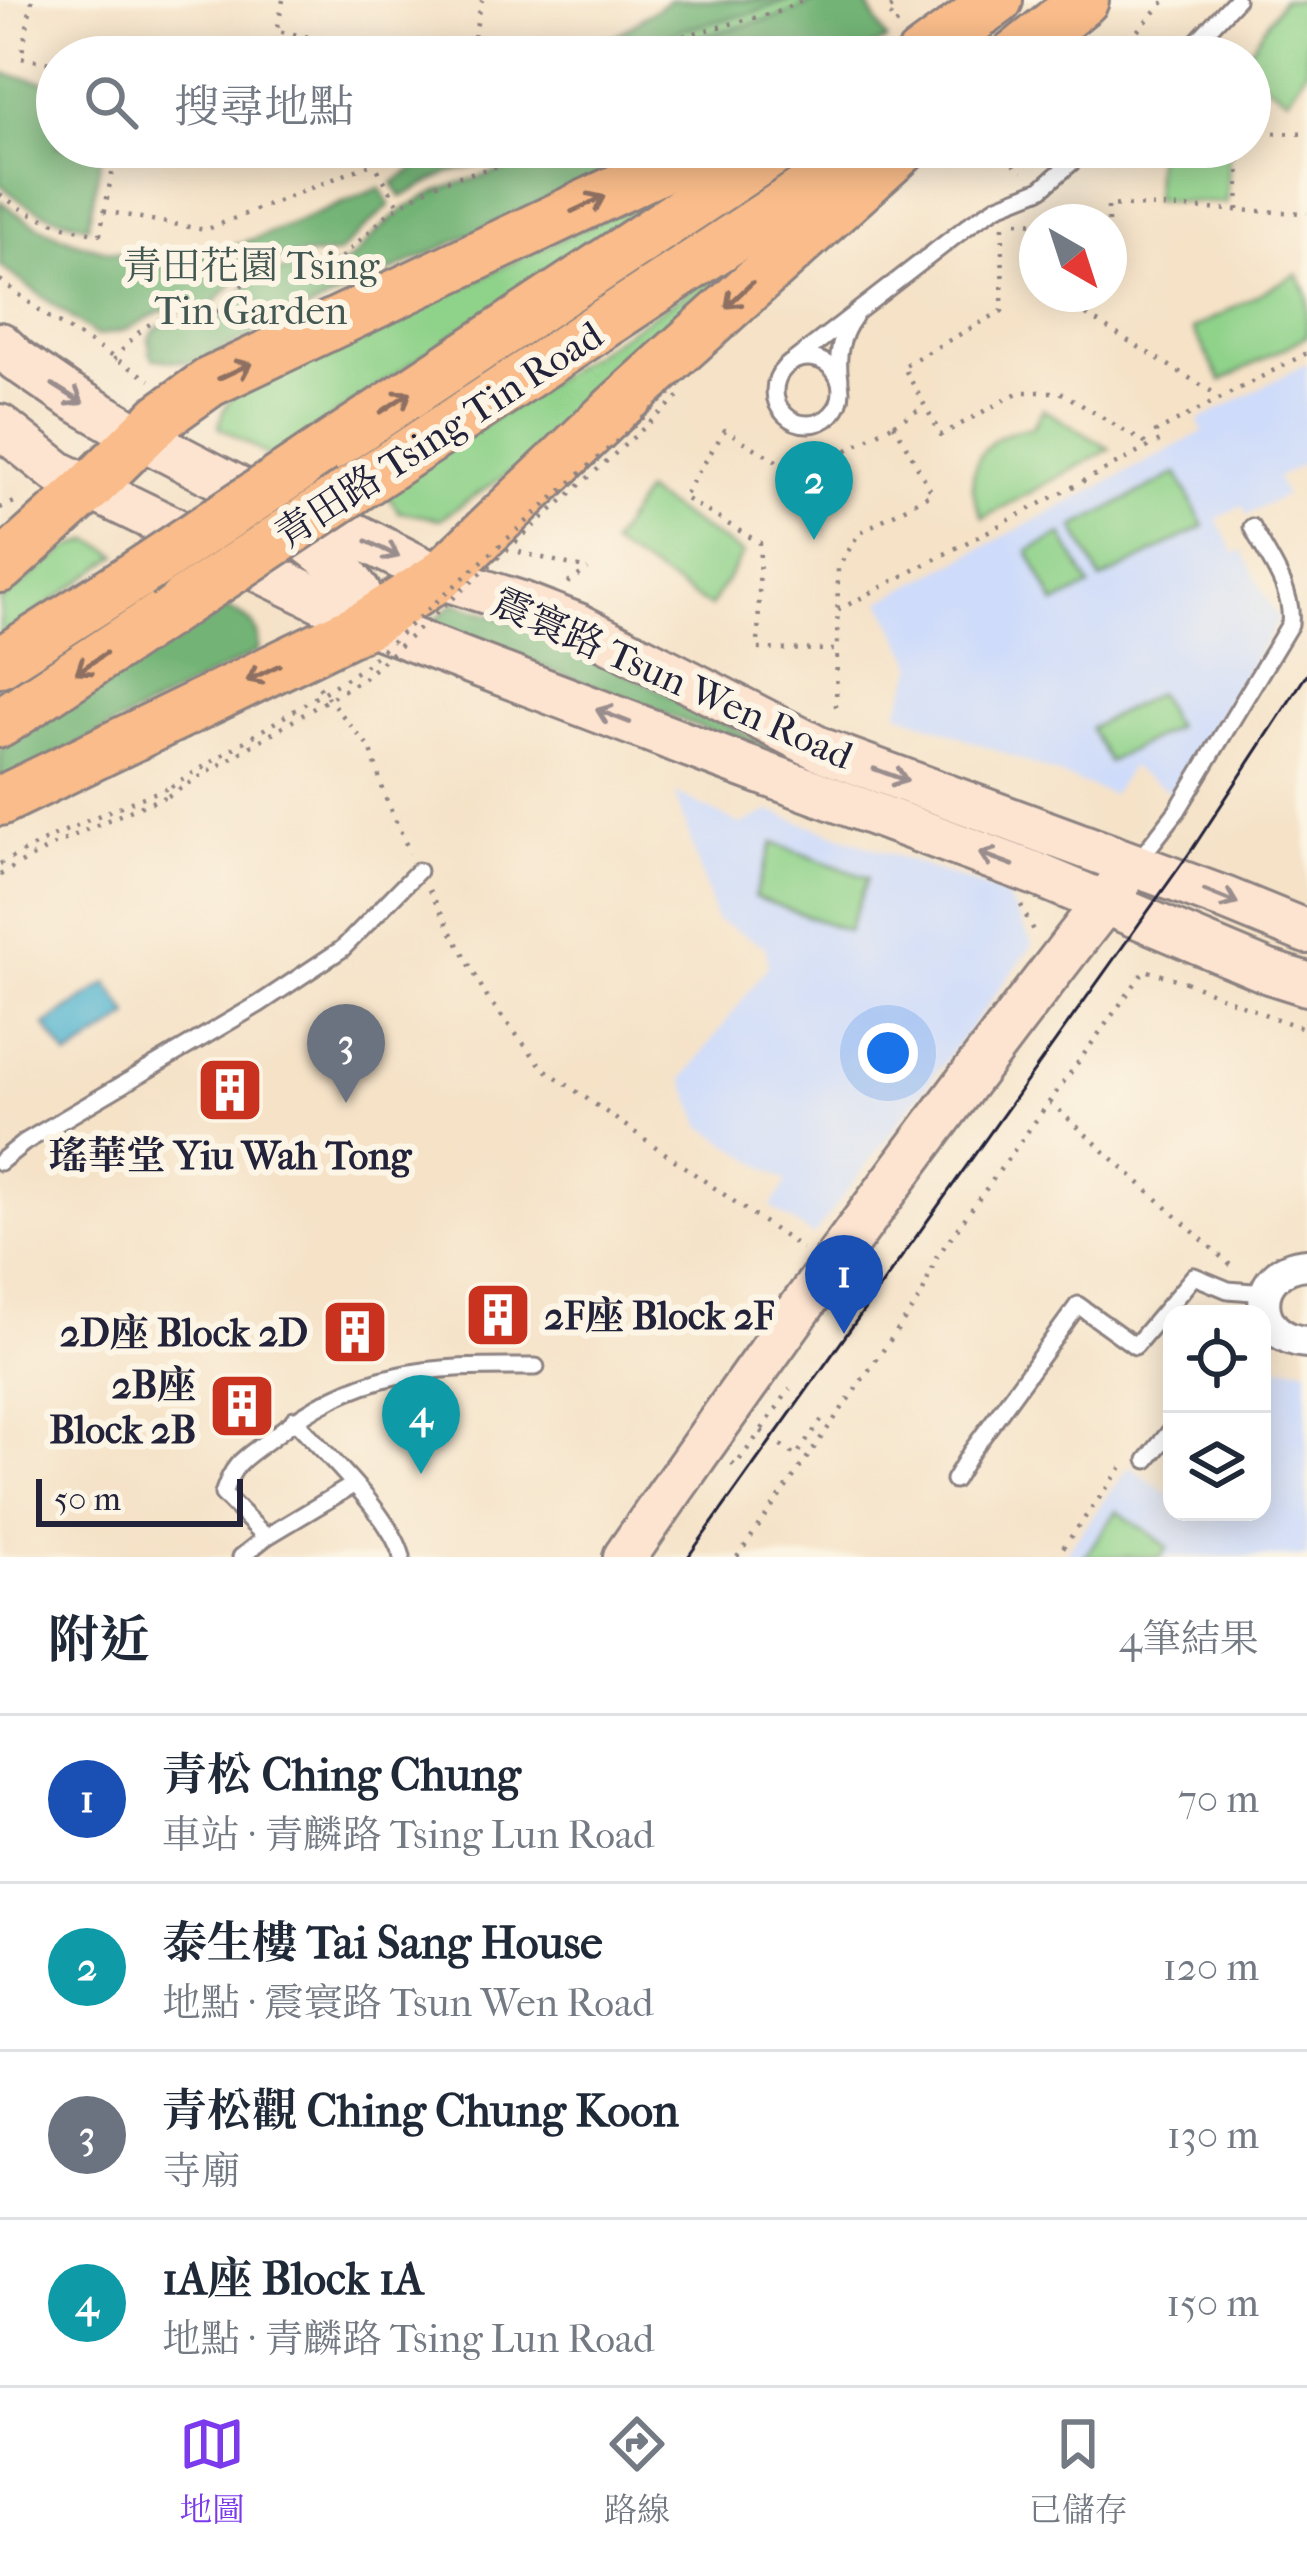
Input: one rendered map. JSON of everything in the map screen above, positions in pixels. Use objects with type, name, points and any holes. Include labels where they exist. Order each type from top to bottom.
[{"type":"main road","points":[[918,36],[998,0]]},
{"type":"main road","points":[[1039,36],[1084,0]]},
{"type":"main road","points":[[0,568],[140,437],[210,382],[663,168]]},
{"type":"main road","name":"青田路 Tsing Tin Road","points":[[0,662],[748,168]]},
{"type":"main road","name":"青田路 Tsing Tin Road","points":[[0,723],[842,168]]},
{"type":"main road","points":[[0,801],[368,622],[439,577],[651,376],[882,168]]},
{"type":"main road","name":"震寰路 Tsun Wen Road","points":[[0,344],[68,395],[248,493],[292,503],[439,577],[578,625],[822,750],[1307,932]]},
{"type":"main road","name":"震寰路 Tsun Wen Road","points":[[0,426],[59,473],[368,622],[1106,902],[1195,962],[1269,972],[1307,984]]},
{"type":"main road","points":[[248,493],[340,567],[359,592],[368,622]]},
{"type":"main road","points":[[626,1557],[842,1250],[1135,865]]},
{"type":"street","points":[[1307,1264],[1280,1271],[1261,1298],[1280,1335],[1307,1342]]},
{"type":"lane","points":[[1202,36],[1236,0]]},
{"type":"lane","points":[[859,310],[842,340],[838,368],[842,396],[836,409],[812,424],[797,423],[784,415],[776,387],[791,363],[859,310],[985,213],[1041,189],[1065,168]]},
{"type":"lane","points":[[791,363],[820,360],[840,381]]},
{"type":"lane","points":[[1135,865],[1177,812],[1290,624],[1287,593],[1252,527]]},
{"type":"lane","points":[[0,1162],[25,1142],[259,1004],[342,949],[418,871]]},
{"type":"lane","points":[[954,1480],[1078,1305],[1135,1346],[1194,1276],[1261,1298]]},
{"type":"lane","points":[[266,1537],[223,1494],[231,1469],[294,1420],[339,1394],[395,1374],[458,1366],[536,1367]]},
{"type":"lane","points":[[294,1420],[389,1528],[402,1557]]},
{"type":"lane","points":[[1147,1460],[1163,1440]]},
{"type":"lane","points":[[241,1557],[353,1485]]},
{"type":"path","points":[[32,0],[21,58],[36,60]]},
{"type":"path","points":[[284,0],[278,31],[303,36]]},
{"type":"path","points":[[475,36],[482,0]]},
{"type":"path","points":[[683,36],[777,13],[804,0]]},
{"type":"path","points":[[904,36],[887,10],[907,0]]},
{"type":"path","points":[[1133,36],[1166,0]]},
{"type":"path","points":[[1271,132],[1307,134]]},
{"type":"path","points":[[0,194],[37,218],[100,234],[113,168]]},
{"type":"path","points":[[104,211],[205,230],[364,168]]},
{"type":"path","points":[[376,168],[399,206]]},
{"type":"path","points":[[114,360],[146,325],[176,315],[214,313],[239,286],[268,268],[339,260],[399,206],[430,187],[491,168]]},
{"type":"path","points":[[1238,210],[1239,168]]},
{"type":"path","points":[[1127,207],[1307,213]]},
{"type":"path","points":[[1019,222],[1004,222],[1002,311],[904,366],[941,435],[1019,392],[1060,392],[1150,446]]},
{"type":"path","points":[[0,280],[114,360],[164,387]]},
{"type":"path","points":[[1081,312],[1222,398]]},
{"type":"path","points":[[838,610],[1150,446],[1160,440],[1156,432],[1307,353]]},
{"type":"path","points":[[0,864],[63,830],[171,787],[361,669],[683,388],[364,678],[168,796],[112,817],[0,875]]},
{"type":"path","points":[[837,650],[758,649],[760,543],[683,497],[724,430],[801,476],[926,406]]},
{"type":"path","points":[[836,707],[838,568],[860,533],[932,493],[893,424]]},
{"type":"path","points":[[508,550],[588,569],[554,593]]},
{"type":"path","points":[[313,680],[371,750],[385,797],[418,871],[488,999],[543,1069],[812,1256]]},
{"type":"path","points":[[737,1557],[922,1295],[936,1258],[1145,970],[1195,962],[1274,1018],[1307,1029]]},
{"type":"path","points":[[1050,1102],[1261,1298]]},
{"type":"path","points":[[704,1444],[735,1466],[790,1389]]},
{"type":"path","points":[[796,1456],[825,1414]]},
{"type":"path","points":[[760,1431],[805,1462]]},
{"type":"path","points":[[1056,1557],[1122,1467],[1147,1460]]},
{"type":"shaded area","points":[[1307,363],[1307,462],[1276,478],[1285,495],[1247,515],[1242,505],[1217,519],[1235,554],[1242,551],[1279,620],[1172,793],[1130,767],[1112,795],[897,712],[915,666],[881,601],[1203,432],[1198,421]]},
{"type":"shaded area","points":[[675,793],[741,825],[770,811],[1006,895],[1033,945],[813,1236],[771,1207],[787,1182],[702,1126],[683,1079],[768,966],[765,946],[716,920]]},
{"type":"shaded area","points":[[1271,1366],[1307,1367],[1307,1557],[1063,1557],[1130,1466],[1163,1491],[1163,1521],[1271,1521]]},
{"type":"green space","points":[[670,0],[869,0],[866,3],[885,36],[616,36]]},
{"type":"green space","points":[[670,0],[790,0],[669,36],[616,36]]},
{"type":"green space","points":[[817,0],[869,0],[866,3],[885,36],[707,36],[777,17]]},
{"type":"green space","points":[[1282,0],[1307,0],[1307,69],[1288,98],[1271,87],[1271,36],[1259,36]]},
{"type":"green space","points":[[0,73],[36,80],[36,168],[99,168],[88,226],[41,211],[0,184]]},
{"type":"green space","points":[[416,168],[467,168],[401,197],[393,183]]},
{"type":"green space","name":"青田花園 Tsing Tin Garden","points":[[509,168],[614,168],[194,363],[154,359],[150,353],[149,338],[164,324],[215,319],[247,287],[272,273],[345,263],[390,220],[447,187]]},
{"type":"green space","points":[[1155,168],[1228,168],[1226,203],[1154,201]]},
{"type":"green space","points":[[676,184],[272,458],[219,427],[232,397]]},
{"type":"green space","points":[[380,188],[390,205],[337,254],[266,262],[235,281],[209,309],[162,311],[125,330],[97,336],[0,266],[0,201],[77,242],[136,256],[166,257],[243,243]]},
{"type":"green space","points":[[774,237],[524,480],[512,471],[440,519],[399,512],[383,489]]},
{"type":"green space","points":[[1297,274],[1307,294],[1307,336],[1221,381],[1193,329]]},
{"type":"green space","points":[[1043,409],[1110,449],[983,518],[973,486],[979,458],[999,437],[1032,428]]},
{"type":"green space","points":[[1177,473],[1204,526],[1101,580],[1074,527]]},
{"type":"green space","points":[[644,492],[743,554],[710,607],[611,545]]},
{"type":"green space","points":[[1062,534],[1090,586],[1055,604],[1028,551]]},
{"type":"green space","points":[[91,540],[118,555],[0,638],[0,601],[68,548]]},
{"type":"green space","points":[[215,603],[252,624],[258,651],[0,785],[0,748]]},
{"type":"green space","points":[[454,603],[570,644],[829,777],[430,624]]},
{"type":"green space","points":[[1157,693],[1175,727],[1108,762],[1090,728]]},
{"type":"green space","points":[[773,843],[868,878],[848,931],[754,897]]},
{"type":"green space","points":[[1117,1511],[1168,1547],[1161,1557],[1084,1557]]},
{"type":"water","points":[[107,983],[130,1016],[68,1058],[45,1025]]},
{"type":"tram line","points":[[688,1557],[1193,848],[1307,674]]},
{"type":"place","name":"泰生樓 Tai Sang House","points":[[814,540]]},
{"type":"place","name":"瑤華堂 Yiu Wah Tong","points":[[230,1090]]},
{"type":"place","name":"青松觀 Ching Chung Koon","points":[[346,1103]]},
{"type":"place","name":"2F座 Block 2F","points":[[498,1315]]},
{"type":"place","name":"2D座 Block 2D","points":[[355,1332]]},
{"type":"place","name":"青松 Ching Chung","points":[[844,1334]]},
{"type":"place","name":"2B座 Block 2B","points":[[242,1406]]},
{"type":"place","name":"1A座 Block 1A","points":[[421,1474]]}]
